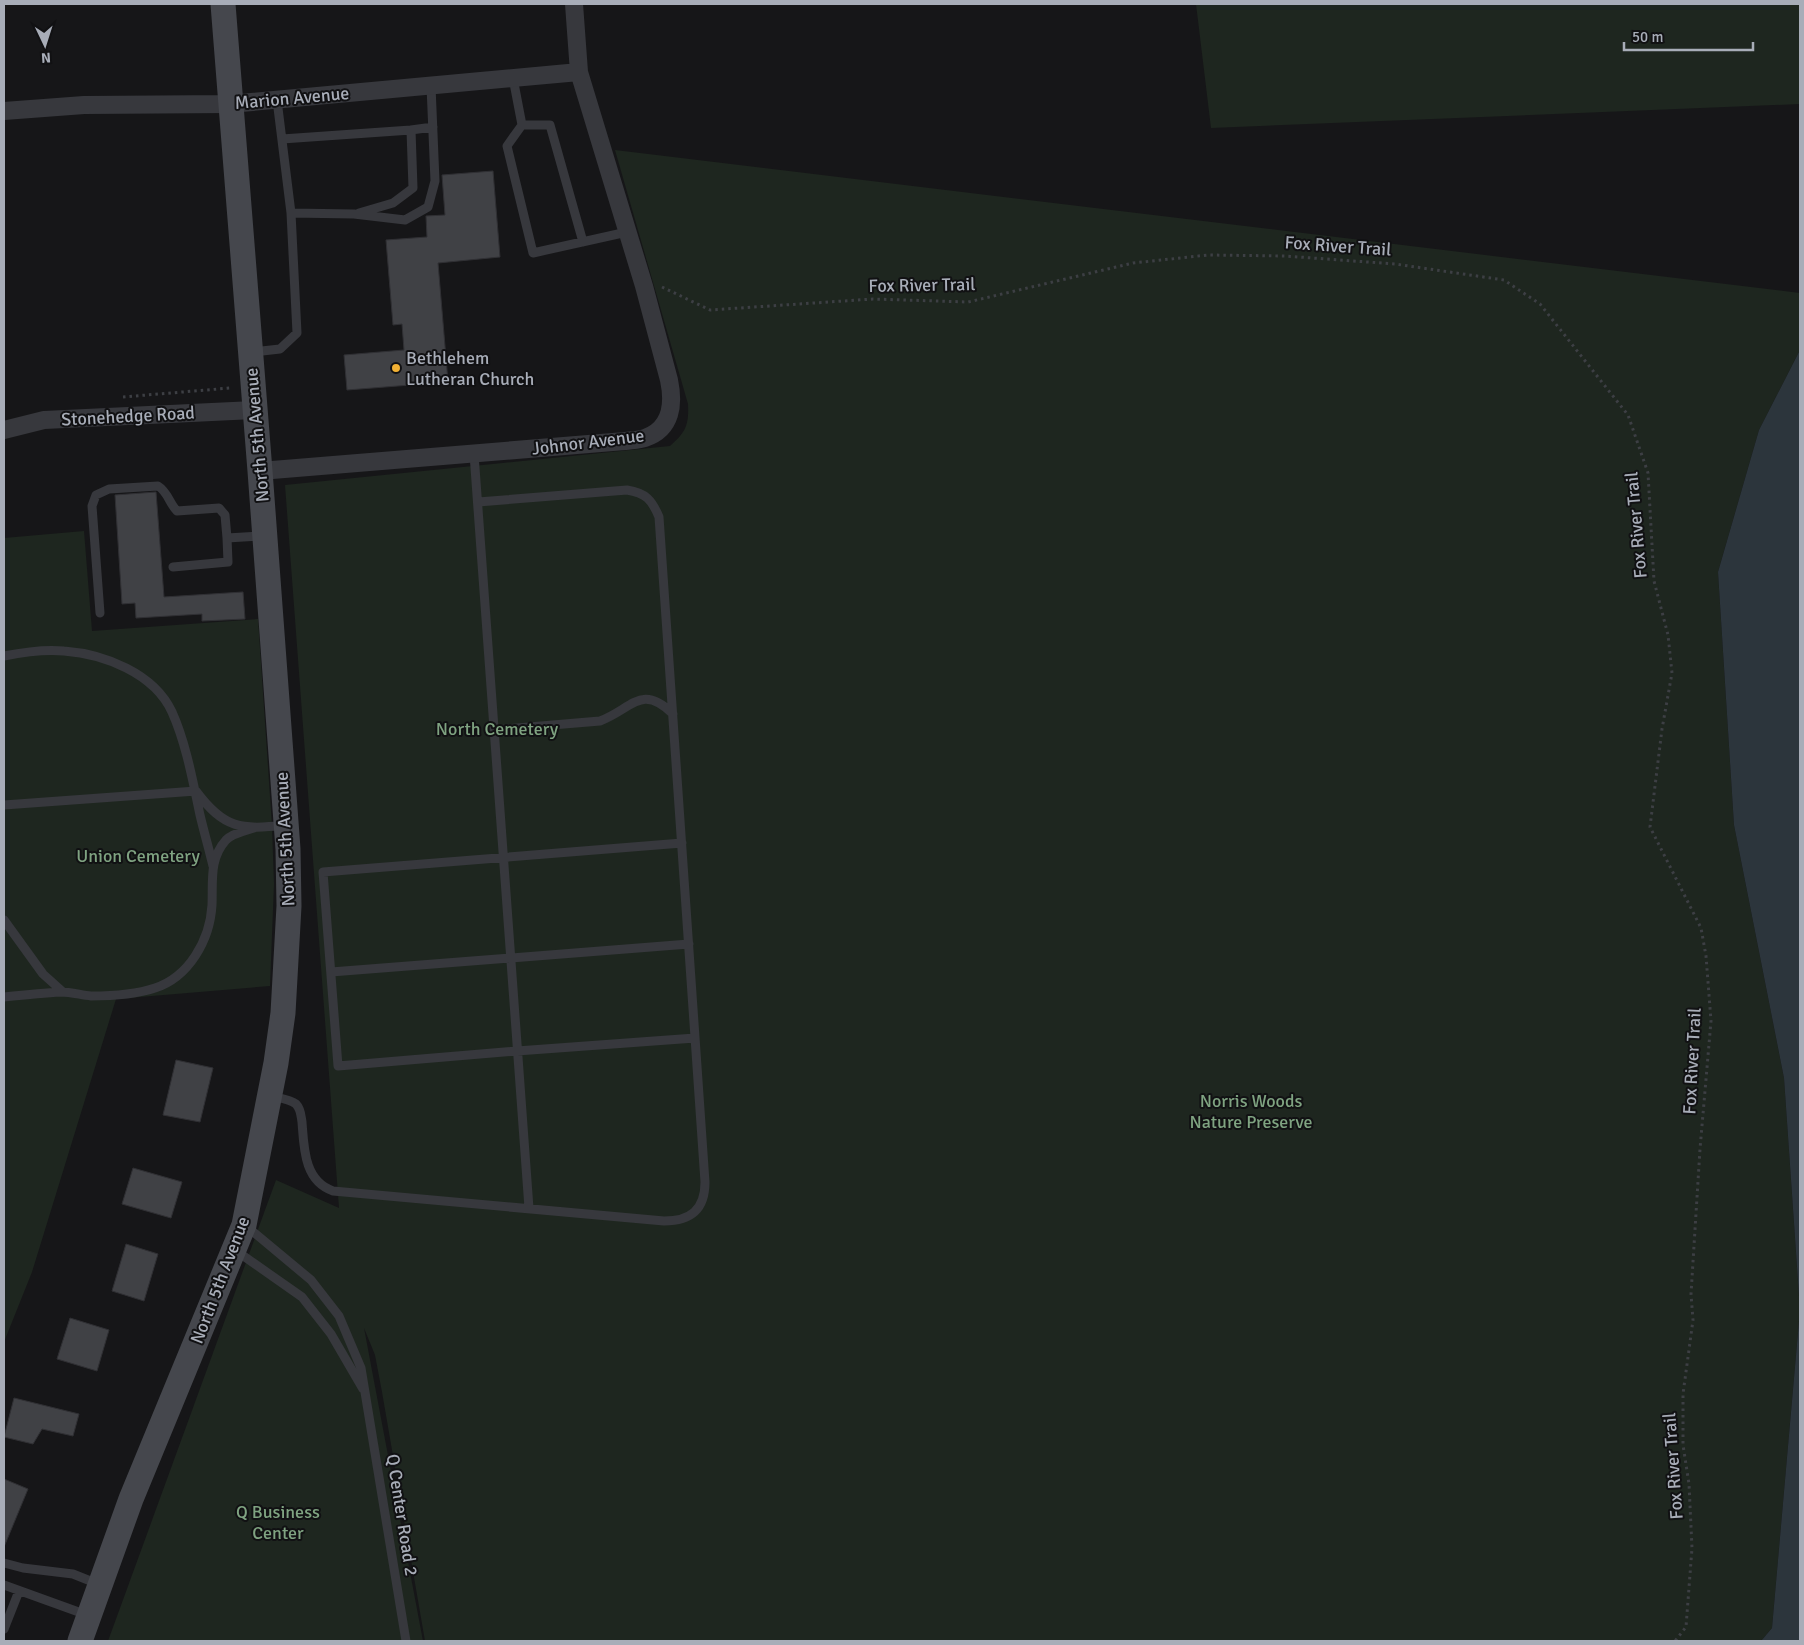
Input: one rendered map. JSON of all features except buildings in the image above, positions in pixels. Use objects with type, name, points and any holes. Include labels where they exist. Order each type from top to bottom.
[{"type":"main road","name":"North 5th Avenue","points":[[80,1641],[139,1481],[244,1225],[270,1096],[283,1012],[288,906],[286,825],[223,4]]},
{"type":"street","name":"Johnor Avenue","points":[[260,471],[625,441],[645,438],[658,431],[668,420],[672,408],[672,394],[644,286],[579,72],[574,4]]},
{"type":"street","name":"Marion Avenue","points":[[4,111],[84,105],[230,104],[579,72]]},
{"type":"street","name":"Stonehedge Road","points":[[4,430],[44,420],[254,410]]},
{"type":"lane","points":[[513,78],[522,124],[507,146],[533,253],[627,232]]},
{"type":"lane","points":[[291,213],[354,214],[405,220],[428,208],[435,181],[431,86]]},
{"type":"lane","points":[[250,352],[280,348],[297,333],[291,213],[277,100]]},
{"type":"lane","points":[[522,124],[550,126],[583,242]]},
{"type":"lane","points":[[282,139],[433,127]]},
{"type":"lane","points":[[354,214],[393,203],[413,188],[411,130]]},
{"type":"lane","points":[[474,454],[529,1208]]},
{"type":"lane","points":[[100,613],[92,506],[96,495],[109,489],[158,486],[164,490],[176,511],[219,508],[225,515],[228,562],[172,567]]},
{"type":"lane","points":[[270,1096],[292,1102],[299,1109],[308,1166],[318,1182],[325,1188],[336,1192],[664,1221],[683,1219],[698,1209],[705,1192],[661,529],[656,509],[646,496],[627,490],[478,502]]},
{"type":"lane","points":[[227,538],[265,536]]},
{"type":"lane","points":[[4,656],[36,650],[64,651],[114,663],[134,672],[148,682],[172,711],[196,792],[213,866],[212,905],[207,935],[192,962],[157,988],[91,996],[63,992],[4,997]]},
{"type":"lane","points":[[494,730],[600,721],[637,701],[648,699],[658,702],[674,714]]},
{"type":"lane","points":[[196,792],[209,809],[217,815],[229,822],[254,828]]},
{"type":"lane","points":[[4,806],[196,792]]},
{"type":"lane","points":[[213,866],[217,854],[227,839],[236,833],[254,828],[286,825]]},
{"type":"lane","points":[[682,843],[323,872],[338,1066],[696,1038]]},
{"type":"lane","points":[[4,920],[43,974],[63,992]]},
{"type":"lane","points":[[331,972],[689,944]]},
{"type":"lane","name":"Q Center Road 2","points":[[244,1225],[311,1280],[340,1316],[361,1368],[406,1641]]},
{"type":"lane","points":[[235,1249],[302,1297],[331,1334],[366,1393]]},
{"type":"lane","points":[[4,1563],[24,1568],[73,1574],[100,1585]]},
{"type":"lane","points":[[4,1585],[89,1616]]},
{"type":"lane","points":[[4,1629],[19,1591]]},
{"type":"path","name":"Fox River Trail","points":[[644,286],[664,287],[710,310],[873,299],[968,302],[1133,263],[1208,255],[1285,256],[1395,264],[1504,280],[1540,304],[1628,415],[1648,473],[1654,580],[1668,636],[1672,673],[1662,729],[1650,827],[1700,928],[1706,956],[1711,1021],[1691,1294],[1694,1320],[1683,1394],[1683,1445],[1689,1484],[1692,1548],[1686,1627],[1675,1641]]},
{"type":"green space","points":[[1196,4],[1800,4],[1800,104],[1211,128]]},
{"type":"green space","name":"Norris Woods Nature Preserve","points":[[615,150],[1800,293],[1800,350],[1759,430],[1718,572],[1734,825],[1784,1078],[1800,1310],[1772,1628],[1761,1641],[425,1641],[375,1355],[364,1328],[423,1641],[108,1641],[276,1180],[339,1208],[285,485],[670,446],[675,441],[683,432],[687,423],[688,404]]},
{"type":"green space","name":"Union Cemetery","points":[[84,531],[92,631],[258,619],[274,884],[270,986],[116,999],[32,1272],[4,1342],[4,538]]},
{"type":"shaded area","points":[[1800,350],[1800,1310],[1784,1078],[1734,825],[1718,572],[1759,430]]},
{"type":"shaded area","points":[[1800,1310],[1800,1641],[1761,1641],[1772,1628]]},
{"type":"place","name":"Bethlehem Lutheran Church","points":[[396,368]]},
{"type":"park label","name":"North Cemetery","points":[[497,729]]},
{"type":"park label","name":"Q Business Center","points":[[278,1522]]}]
